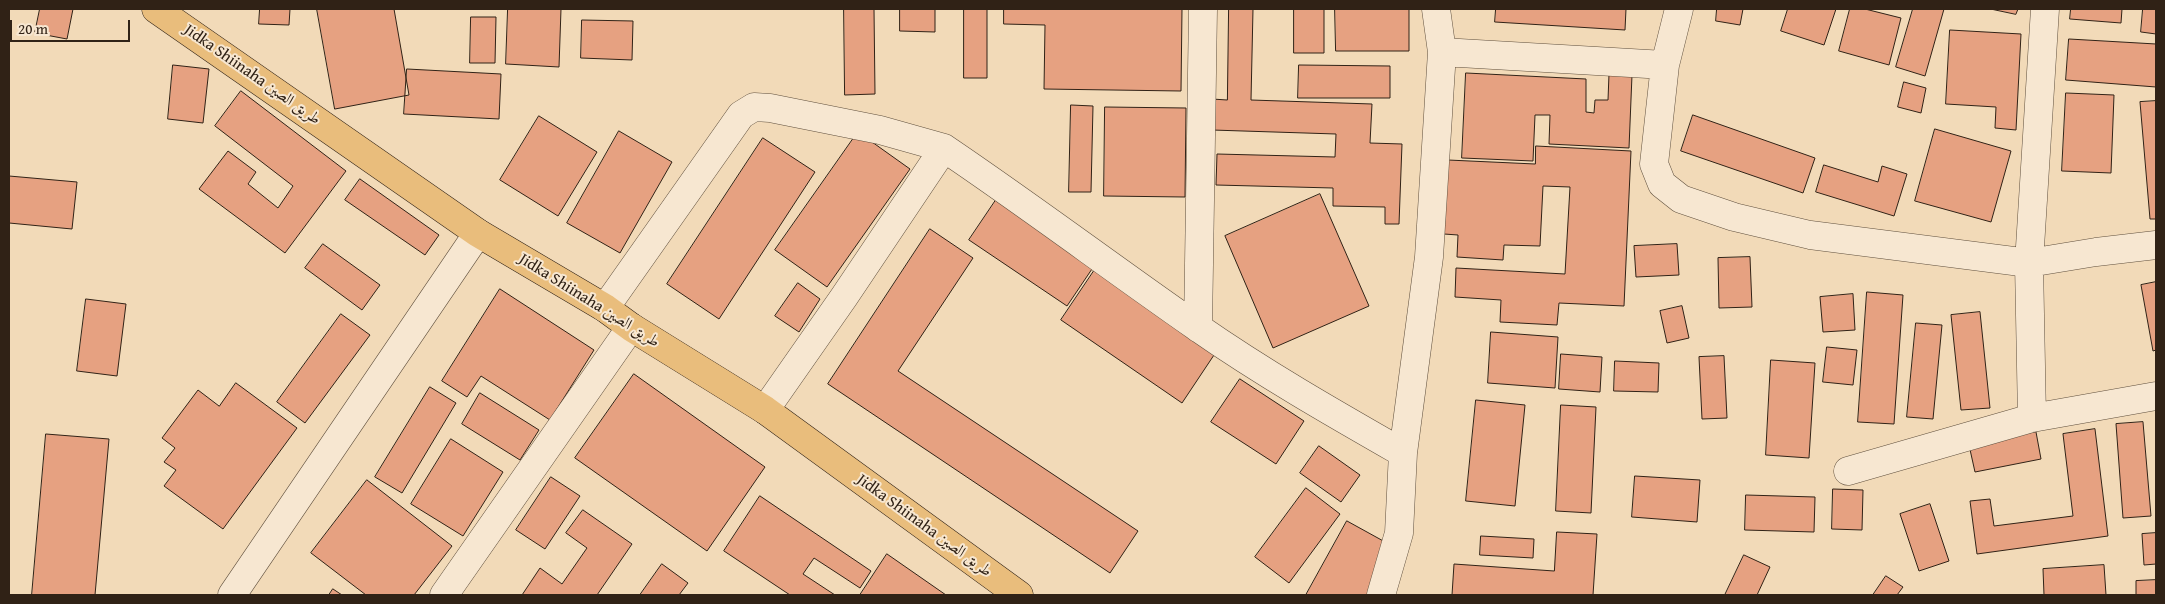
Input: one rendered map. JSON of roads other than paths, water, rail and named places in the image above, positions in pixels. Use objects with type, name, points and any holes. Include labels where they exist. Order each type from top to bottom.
[{"type":"main road","name":"Jidka Shiinaha طريق الصين","points":[[156,9],[478,233],[605,308],[631,327],[765,410],[1019,595]]},
{"type":"street","points":[[1198,328],[1203,9]]},
{"type":"street","points":[[1381,595],[1399,533],[1403,453],[1429,257],[1442,52],[1436,9]]},
{"type":"street","points":[[1679,9],[1665,65],[1654,164],[1662,184],[1681,199],[1734,217],[1810,235],[2029,263],[2096,252],[2156,246]]},
{"type":"street","points":[[2032,418],[2029,263],[2045,9]]},
{"type":"street","points":[[1442,52],[1665,65]]},
{"type":"street","points":[[605,308],[741,115],[754,107],[770,108],[880,130],[944,148],[1015,196],[1198,328],[1305,396],[1403,453]]},
{"type":"street","points":[[765,410],[944,148]]},
{"type":"street","points":[[232,595],[478,233]]},
{"type":"street","points":[[447,594],[631,327]]},
{"type":"street","points":[[1848,471],[2032,418],[2156,396]]}]
